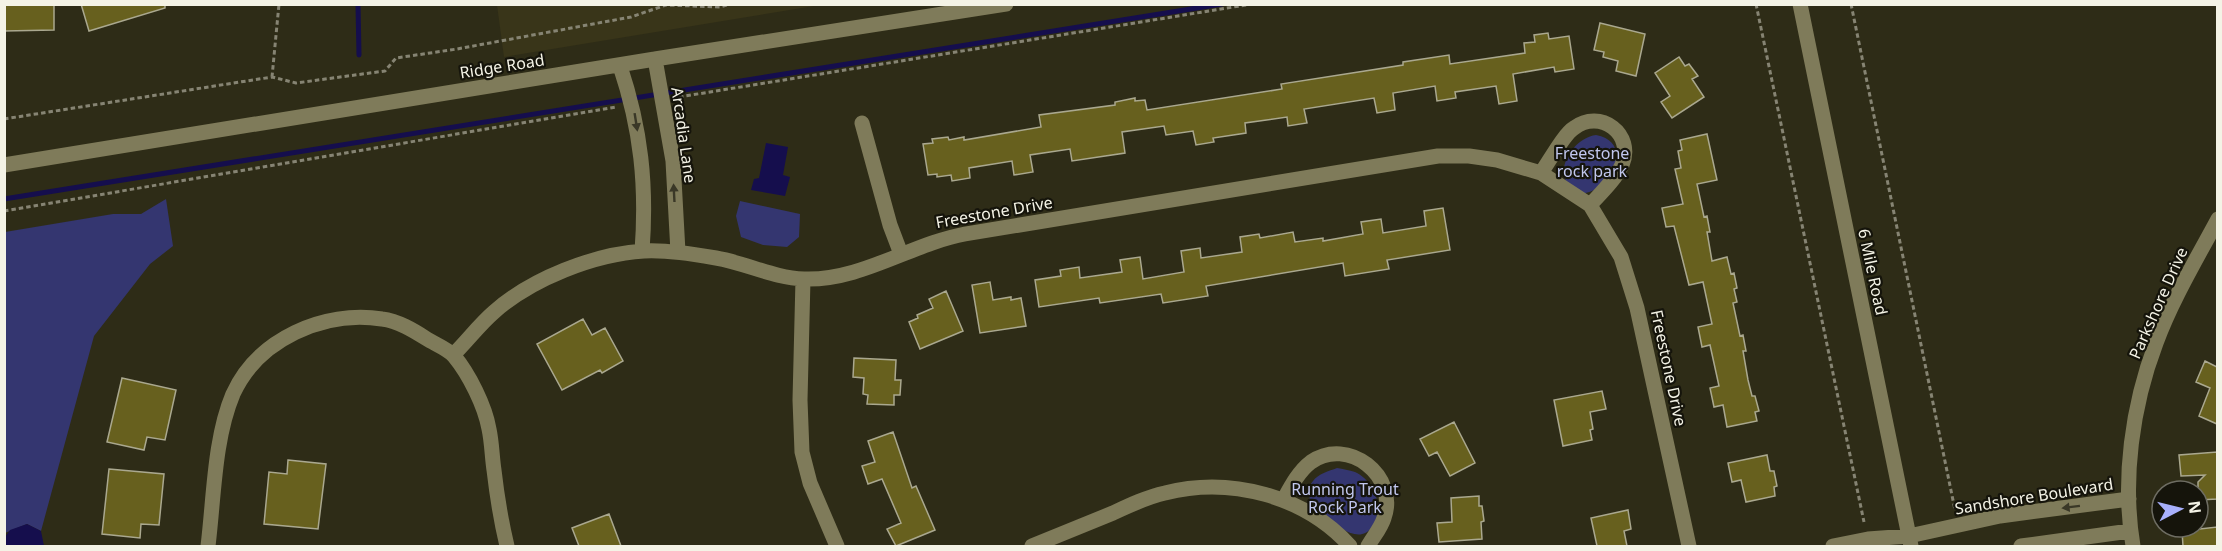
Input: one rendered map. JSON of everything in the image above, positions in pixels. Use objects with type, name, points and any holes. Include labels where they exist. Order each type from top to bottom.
[{"type":"street","name":"Ridge Road","points":[[4,165],[1006,4]]},
{"type":"street","name":"6 Mile Road","points":[[1800,4],[1910,541]]},
{"type":"street","name":"Arcadia Lane","points":[[655,59],[673,160],[678,252]]},
{"type":"street","points":[[620,66],[633,105],[643,174],[645,218],[642,251]]},
{"type":"street","points":[[1541,173],[1572,128],[1598,120],[1616,128],[1624,149],[1622,164],[1608,185],[1590,205]]},
{"type":"street","points":[[862,123],[890,225],[901,254]]},
{"type":"street","name":"Freestone Drive","points":[[453,355],[492,313],[509,299],[534,284],[585,263],[642,251],[678,252],[724,260],[772,274],[803,279],[838,276],[857,272],[930,242],[965,234],[1438,156],[1468,156],[1497,160],[1541,173],[1590,205],[1621,257],[1637,308],[1689,546]]},
{"type":"street","name":"Parkshore Drive","points":[[2133,546],[2129,499],[2135,419],[2147,370],[2156,342],[2217,219]]},
{"type":"street","points":[[803,279],[800,400],[802,452],[810,483],[837,546]]},
{"type":"street","points":[[208,546],[220,439],[226,412],[234,392],[257,359],[288,335],[318,323],[351,316],[384,319],[402,325],[453,355],[480,400],[487,417],[500,513],[507,546]]},
{"type":"street","points":[[1284,499],[1294,481],[1314,460],[1336,453],[1352,455],[1360,459],[1377,475],[1385,492],[1384,518],[1368,546]]},
{"type":"street","points":[[1032,546],[1146,499],[1192,488],[1233,489],[1264,493],[1284,499],[1306,511],[1342,537],[1350,546]]},
{"type":"street","name":"Sandshore Boulevard","points":[[1833,546],[1868,539],[1910,541],[1958,525],[2000,516],[2129,499]]},
{"type":"street","points":[[2021,546],[2130,531]]},
{"type":"path","points":[[272,77],[279,4]]},
{"type":"path","points":[[4,119],[272,77],[296,83],[386,71],[396,58],[631,17],[666,5],[720,7],[730,4]]},
{"type":"path","points":[[1756,4],[1868,539]]},
{"type":"path","points":[[1851,4],[1958,525]]},
{"type":"shaded area","points":[[497,4],[820,5],[504,57]]},
{"type":"shaded area","points":[[766,143],[788,147],[783,175],[790,177],[785,196],[751,190],[754,179],[759,178]]},
{"type":"shaded area","points":[[27,524],[41,531],[44,546],[5,546],[5,537],[10,530]]},
{"type":"green space","name":"Freestone rock park","points":[[1596,135],[1609,141],[1616,150],[1616,161],[1611,173],[1593,190],[1583,193],[1573,190],[1564,174],[1568,157],[1580,142]]},
{"type":"green space","points":[[166,199],[173,246],[150,264],[94,336],[41,531],[27,524],[5,533],[5,232],[113,214],[141,214]]},
{"type":"green space","points":[[740,201],[800,214],[799,237],[787,247],[763,245],[741,237],[736,216]]},
{"type":"green space","name":"Running Trout Rock Park","points":[[1337,468],[1362,476],[1373,489],[1378,512],[1376,520],[1367,532],[1350,533],[1317,511],[1312,505],[1309,491],[1313,481]]},
{"type":"building","points":[[4,4],[54,4],[54,30],[4,31]]},
{"type":"building","points":[[81,4],[165,4],[165,8],[89,31]]},
{"type":"building","points":[[1600,23],[1645,34],[1636,76],[1616,71],[1618,61],[1603,57],[1604,52],[1594,50]]},
{"type":"building","points":[[1548,33],[1549,39],[1569,36],[1574,69],[1555,72],[1554,67],[1513,74],[1517,101],[1499,104],[1496,86],[1455,92],[1456,98],[1437,101],[1435,86],[1393,93],[1395,110],[1377,113],[1374,98],[1304,109],[1307,123],[1288,126],[1287,117],[1245,123],[1246,133],[1213,138],[1214,142],[1196,145],[1193,131],[1166,135],[1164,126],[1122,132],[1125,153],[1072,161],[1070,149],[1030,155],[1033,172],[1014,175],[1012,161],[969,168],[970,178],[952,181],[951,175],[937,177],[937,174],[928,175],[923,144],[933,143],[932,139],[948,137],[949,140],[964,137],[964,140],[1041,127],[1039,115],[1115,105],[1115,102],[1135,98],[1135,101],[1145,100],[1147,110],[1282,89],[1281,84],[1403,65],[1403,62],[1449,55],[1450,64],[1525,53],[1524,43],[1535,42],[1534,35]]},
{"type":"building","points":[[1679,57],[1685,66],[1689,64],[1698,76],[1692,79],[1704,97],[1672,118],[1661,102],[1670,96],[1655,73]]},
{"type":"building","points":[[1707,134],[1717,180],[1697,184],[1704,217],[1707,216],[1712,261],[1727,257],[1731,274],[1734,273],[1737,302],[1733,303],[1740,336],[1743,335],[1748,380],[1759,411],[1755,412],[1757,421],[1727,427],[1723,405],[1714,407],[1710,388],[1719,386],[1710,345],[1702,347],[1698,327],[1712,324],[1703,282],[1689,285],[1674,226],[1666,227],[1662,208],[1683,204],[1675,169],[1681,168],[1678,151],[1682,150],[1680,140]]},
{"type":"building","points":[[1443,208],[1450,250],[1387,260],[1389,269],[1345,276],[1343,263],[1206,286],[1208,296],[1163,303],[1161,294],[1100,303],[1099,298],[1039,307],[1035,280],[1061,276],[1060,270],[1079,267],[1080,278],[1122,272],[1120,260],[1140,257],[1143,279],[1184,272],[1181,251],[1200,248],[1201,258],[1242,252],[1240,237],[1259,234],[1260,238],[1293,232],[1295,242],[1323,238],[1323,241],[1363,234],[1361,222],[1381,219],[1383,233],[1426,226],[1424,211]]},
{"type":"building","points":[[990,282],[993,300],[1021,298],[1026,326],[980,333],[972,285]]},
{"type":"building","points":[[946,291],[963,331],[920,349],[909,322],[918,318],[917,315],[933,308],[929,299]]},
{"type":"building","points":[[583,319],[592,335],[605,328],[623,361],[602,373],[600,370],[562,390],[537,344]]},
{"type":"building","points":[[854,358],[896,360],[895,380],[901,380],[900,395],[894,395],[894,405],[867,404],[868,395],[863,394],[864,378],[853,377]]},
{"type":"building","points":[[2205,361],[2217,367],[2217,424],[2199,416],[2210,388],[2196,382]]},
{"type":"building","points":[[122,378],[176,390],[165,440],[147,437],[144,450],[107,442]]},
{"type":"building","points":[[1602,391],[1606,409],[1590,412],[1592,440],[1563,446],[1554,400]]},
{"type":"building","points":[[1454,422],[1475,463],[1450,476],[1437,452],[1429,456],[1420,439]]},
{"type":"building","points":[[893,432],[912,488],[916,486],[935,530],[896,546],[887,529],[901,523],[882,479],[868,484],[862,466],[875,462],[868,441]]},
{"type":"building","points":[[2217,452],[2217,499],[2210,499],[2210,479],[2201,479],[2205,475],[2181,476],[2179,455]]},
{"type":"building","points":[[1767,455],[1770,471],[1774,471],[1777,486],[1774,487],[1775,496],[1746,502],[1741,480],[1732,482],[1728,463]]},
{"type":"building","points":[[288,460],[326,464],[318,529],[264,524],[269,472],[287,474]]},
{"type":"building","points":[[109,469],[164,474],[159,525],[141,524],[140,538],[102,534]]},
{"type":"building","points":[[1479,496],[1479,506],[1482,506],[1484,521],[1481,522],[1482,539],[1439,542],[1437,523],[1452,522],[1451,498]]},
{"type":"building","points":[[1628,510],[1631,529],[1624,531],[1627,546],[1597,546],[1591,518]]},
{"type":"building","points":[[609,514],[621,546],[579,546],[572,528]]},
{"type":"building","points":[[2217,527],[2217,546],[2183,546],[2183,539],[2210,539],[2210,528]]},
{"type":"waterway","points":[[358,4],[359,55]]},
{"type":"waterway","points":[[4,199],[1222,4]]}]
